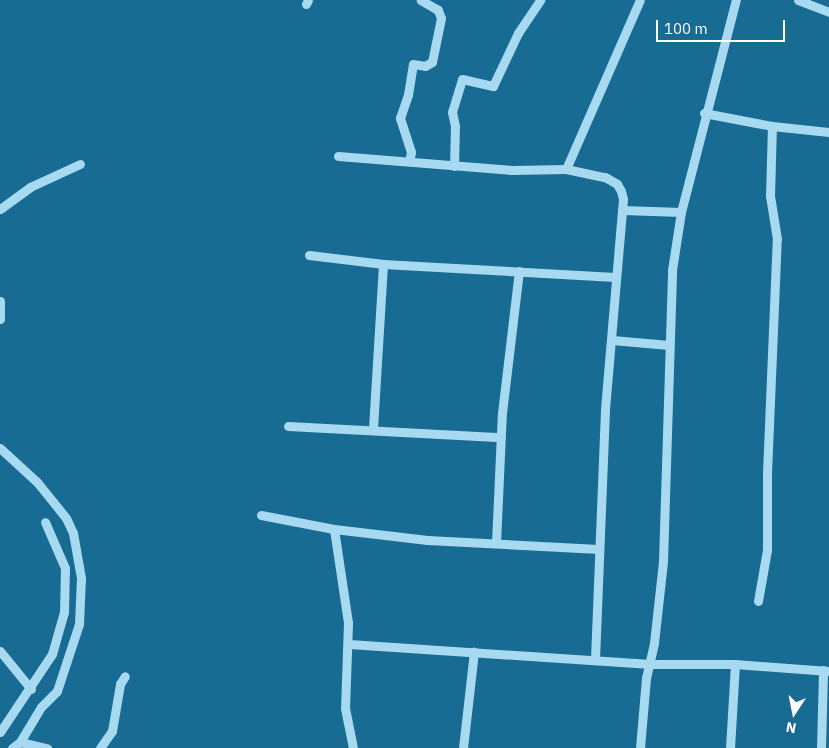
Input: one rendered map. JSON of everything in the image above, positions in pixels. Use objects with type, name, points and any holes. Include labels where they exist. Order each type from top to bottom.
[{"type":"street","points":[[409,161],[411,152],[400,118],[408,95],[412,64],[425,66],[432,62],[441,18],[438,10],[421,0]]},
{"type":"street","points":[[454,166],[455,126],[452,112],[462,79],[493,86],[518,33],[540,0]]},
{"type":"street","points":[[566,169],[640,0]]},
{"type":"street","points":[[640,748],[663,561],[672,270],[681,212],[704,113],[736,0]]},
{"type":"street","points":[[798,0],[812,2],[829,12]]},
{"type":"street","points":[[704,113],[772,126],[829,132]]},
{"type":"street","points":[[758,601],[767,550],[767,473],[777,238],[770,196],[772,126]]},
{"type":"street","points":[[338,156],[454,166],[566,169],[612,180],[621,191],[622,210],[615,277],[599,549],[595,660]]},
{"type":"street","points":[[0,209],[30,187],[80,164]]},
{"type":"street","points":[[622,210],[681,212]]},
{"type":"street","points":[[309,255],[383,264],[615,277]]},
{"type":"street","points":[[373,428],[383,264]]},
{"type":"street","points":[[496,543],[501,437],[519,271]]},
{"type":"street","points":[[0,301],[0,319]]},
{"type":"street","points":[[612,340],[669,345]]},
{"type":"street","points":[[288,426],[373,428],[501,437]]},
{"type":"street","points":[[0,448],[37,482],[66,518],[73,533],[82,578],[79,624],[57,691],[41,707],[20,742],[12,748]]},
{"type":"street","points":[[261,515],[334,530],[373,532],[427,540],[599,549]]},
{"type":"street","points":[[0,732],[31,689],[52,654],[64,612],[65,568],[45,522]]},
{"type":"street","points":[[334,530],[349,644],[345,708],[353,748]]},
{"type":"street","points":[[349,644],[650,664],[735,664],[826,670],[821,748]]},
{"type":"street","points":[[0,651],[31,689]]},
{"type":"street","points":[[463,748],[474,652]]},
{"type":"street","points":[[730,748],[735,664]]},
{"type":"street","points":[[100,748],[112,731],[120,684],[125,676]]},
{"type":"street","points":[[20,742],[48,748]]}]
